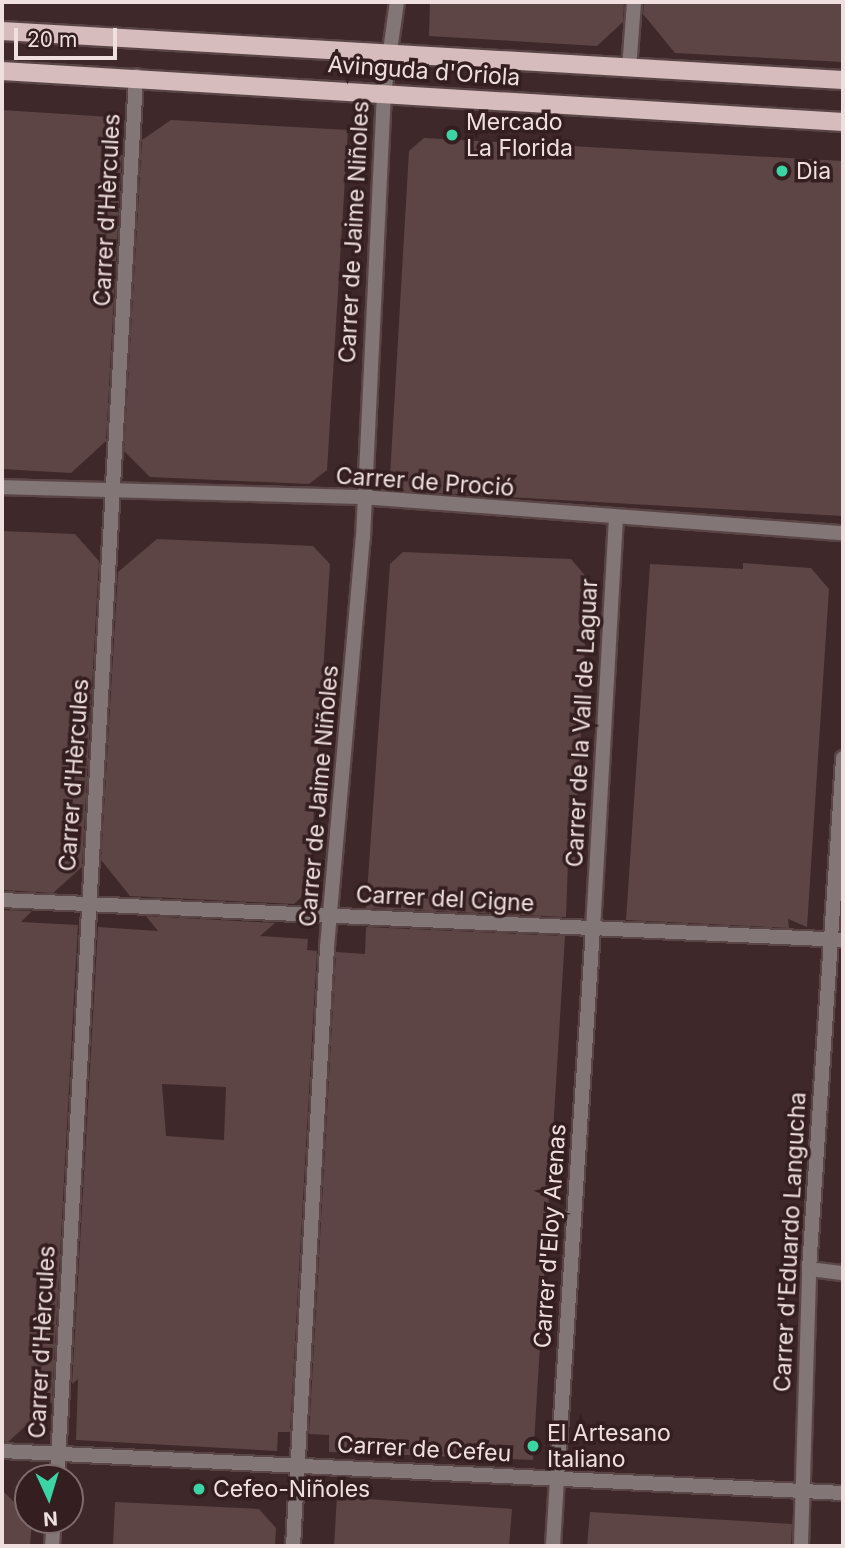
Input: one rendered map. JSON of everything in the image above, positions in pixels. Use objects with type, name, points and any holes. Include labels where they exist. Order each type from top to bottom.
[{"type":"main road","name":"Avinguda d'Oriola","points":[[2,32],[394,52],[629,69],[843,80]]},
{"type":"main road","name":"Avinguda d'Oriola","points":[[2,71],[136,76],[843,122]]},
{"type":"street","name":"Carrer de Jaime Niñoles","points":[[293,1546],[327,947],[334,916],[362,497],[384,93],[394,52],[397,2]]},
{"type":"street","points":[[629,69],[634,2]]},
{"type":"street","name":"Carrer d'Hèrcules","points":[[58,1464],[88,905],[115,493],[136,76]]},
{"type":"street","name":"Carrer de Proció","points":[[2,487],[115,493],[362,497],[616,521],[843,533]]},
{"type":"street","name":"Carrer de la Vall de Laguar","points":[[593,929],[616,521]]},
{"type":"street","name":"Carrer d'Eduardo Langucha","points":[[801,1546],[800,1491],[809,1269],[838,940],[843,758]]},
{"type":"street","name":"Carrer del Cigne","points":[[2,901],[838,940]]},
{"type":"street","name":"Carrer d'Eloy Arenas","points":[[553,1546],[593,929]]},
{"type":"street","points":[[809,1269],[843,1273]]},
{"type":"street","name":"Carrer de Cefeu","points":[[2,1451],[843,1493]]},
{"type":"building","points":[[430,2],[624,2],[623,22],[597,46],[429,36]]},
{"type":"building","points":[[644,2],[843,2],[843,62],[675,53],[643,14]]},
{"type":"building","points":[[2,110],[110,117],[108,164],[122,154],[106,441],[71,473],[2,469]]},
{"type":"building","points":[[171,120],[348,130],[327,470],[309,484],[150,477],[124,451],[142,140]]},
{"type":"building","points":[[424,138],[843,161],[843,516],[405,491],[390,477],[409,151]]},
{"type":"building","points":[[2,531],[75,534],[99,561],[82,867],[53,893],[2,890]]},
{"type":"building","points":[[157,539],[313,546],[330,564],[309,890],[294,904],[130,896],[101,860],[118,572]]},
{"type":"building","points":[[403,552],[571,559],[588,579],[575,861],[568,861],[566,917],[366,908],[390,564]]},
{"type":"building","points":[[743,563],[811,568],[829,589],[807,927],[788,919],[789,928],[626,920],[650,564],[743,569]]},
{"type":"building","points":[[2,910],[32,911],[21,922],[78,925],[52,1402],[8,1442],[2,1441]]},
{"type":"building","points":[[146,916],[275,923],[260,936],[308,939],[307,950],[317,951],[290,1432],[278,1432],[277,1451],[76,1440],[78,1379],[72,1384],[98,927],[158,931]],"holes":[[[162,1084],[226,1087],[224,1140],[166,1136]]]},
{"type":"building","points":[[366,927],[565,936],[533,1460],[329,1452],[329,1435],[309,1434],[336,952],[365,954]]},
{"type":"building","points":[[2,1490],[14,1502],[14,1534],[31,1534],[30,1546],[2,1546]]},
{"type":"building","points":[[337,1497],[512,1509],[509,1546],[334,1546]]},
{"type":"building","points":[[115,1502],[259,1509],[276,1528],[275,1546],[113,1546]]},
{"type":"building","points":[[590,1512],[792,1524],[791,1546],[587,1546]]},
{"type":"place","name":"Mercado La Florida","points":[[452,135]]},
{"type":"place","name":"Dia","points":[[782,171]]},
{"type":"place","name":"El Artesano Italiano","points":[[533,1446]]},
{"type":"place","name":"Cefeo-Niñoles","points":[[199,1489]]}]
